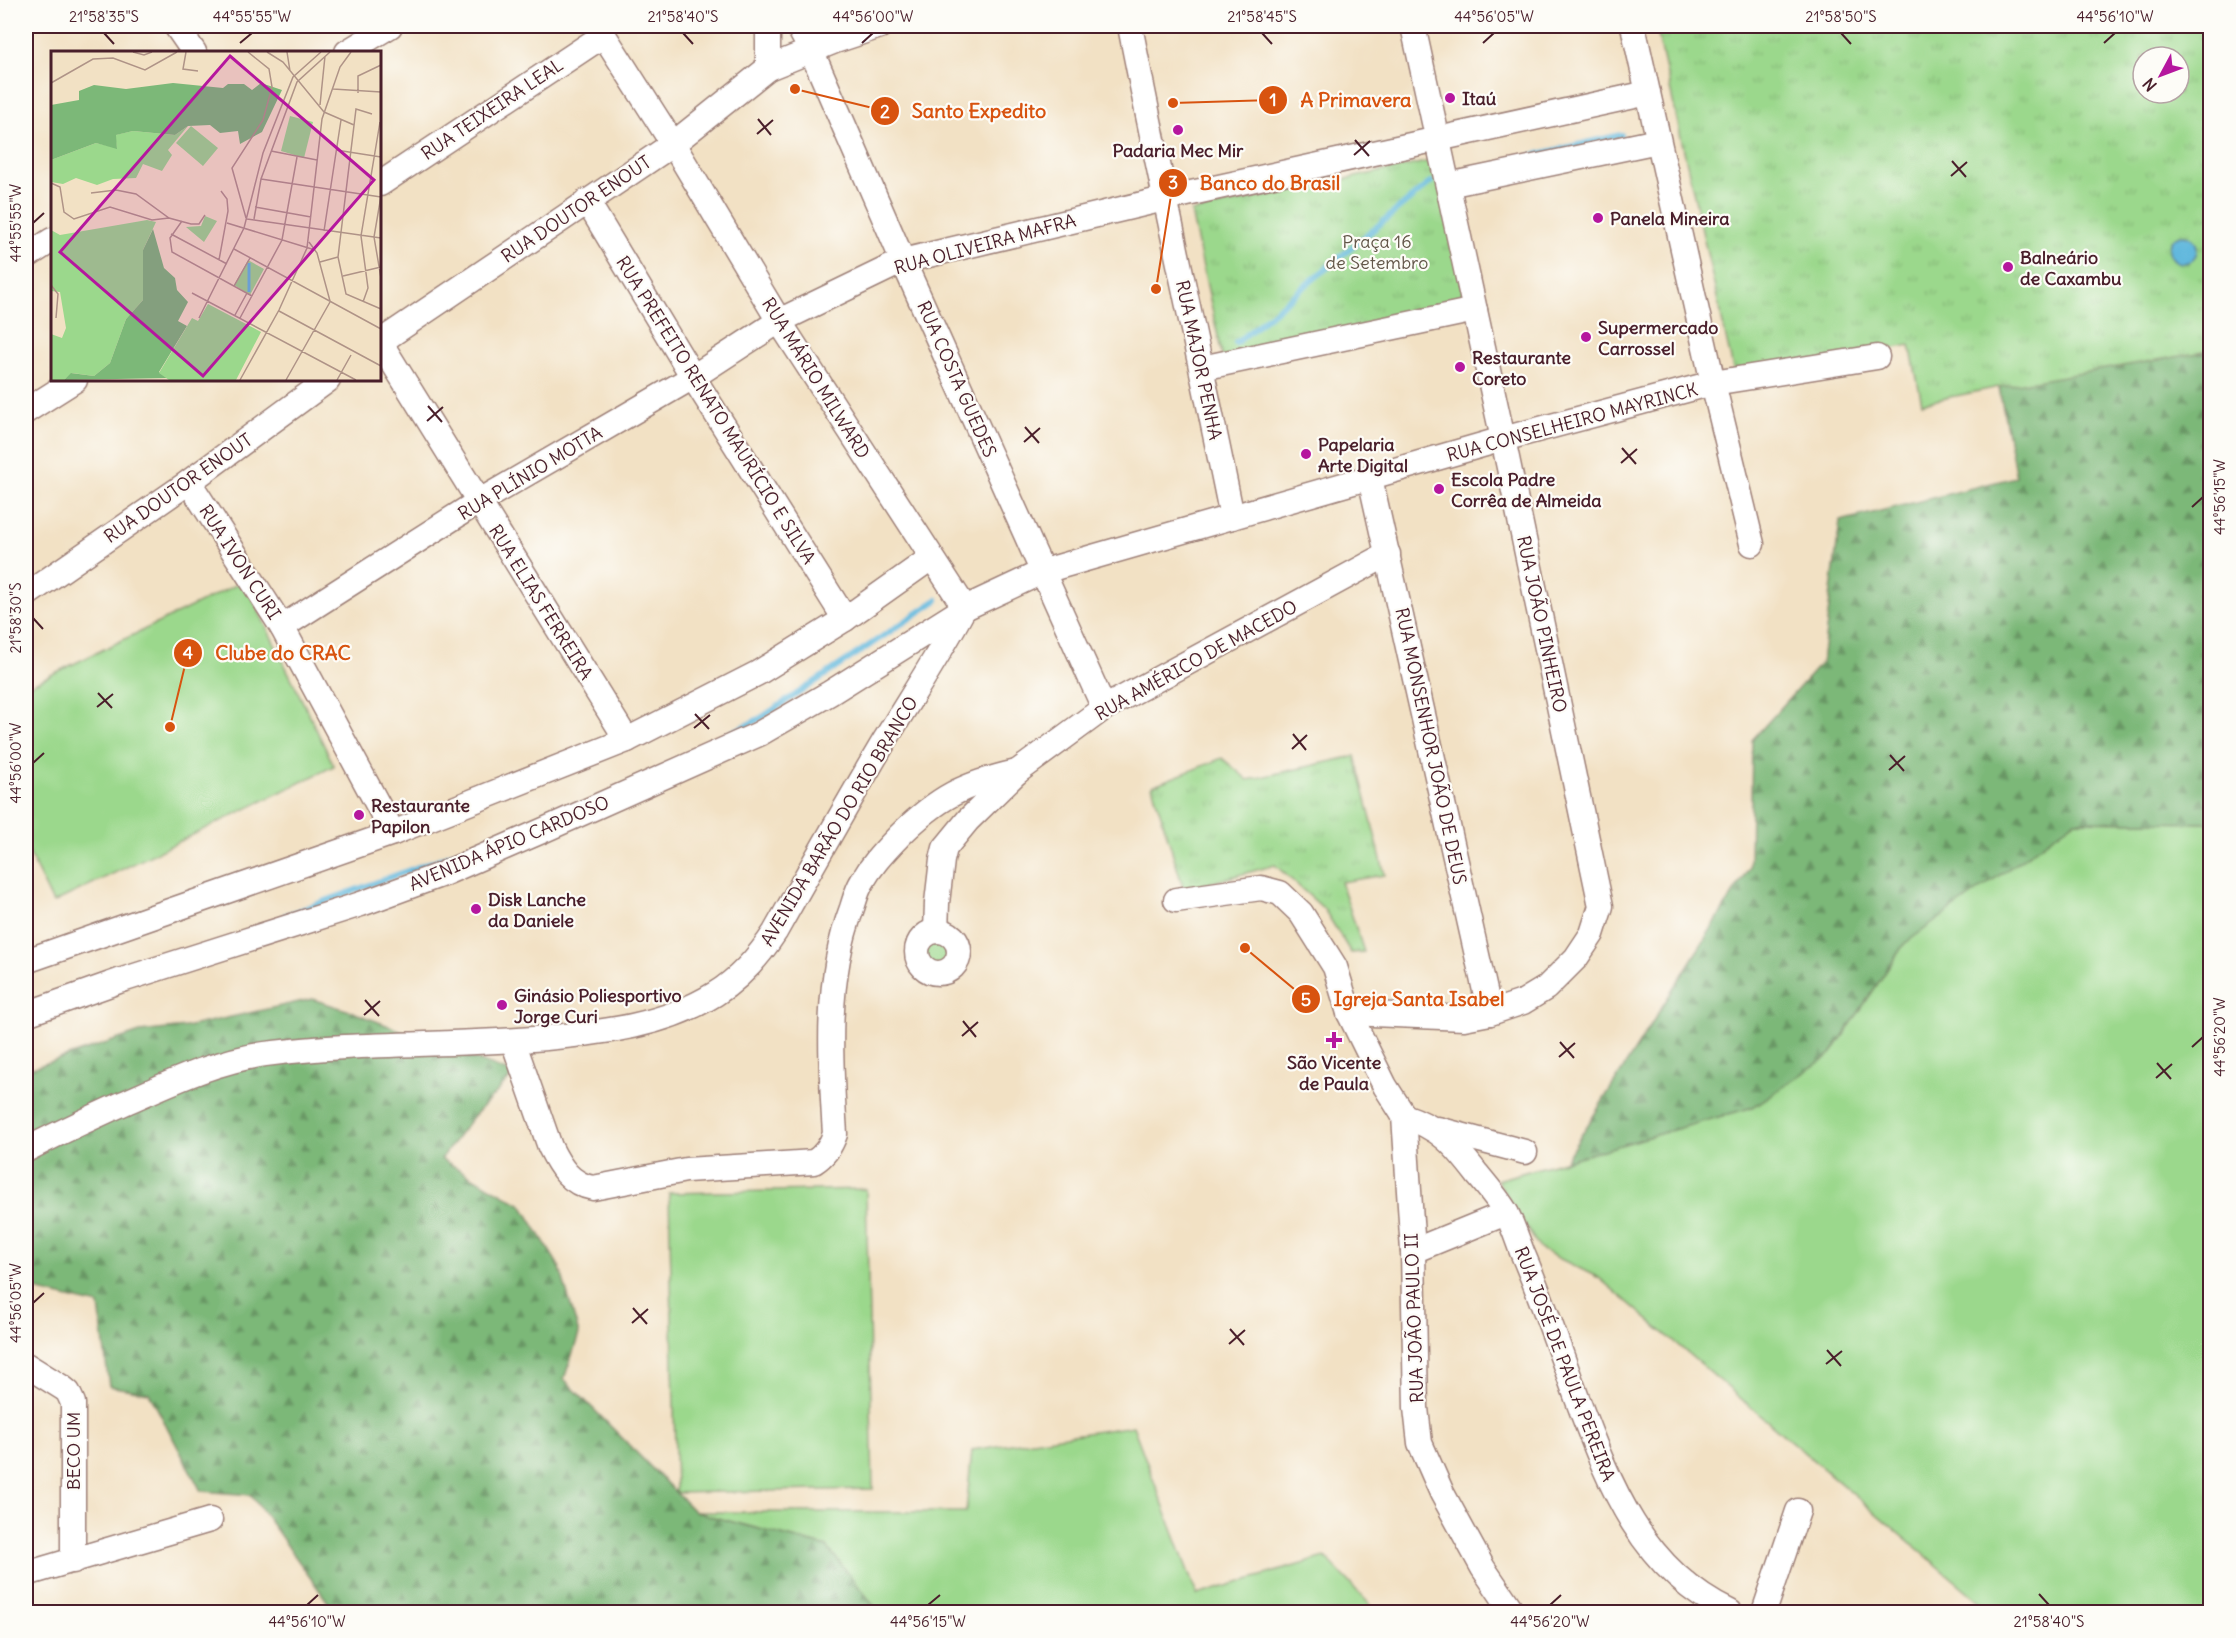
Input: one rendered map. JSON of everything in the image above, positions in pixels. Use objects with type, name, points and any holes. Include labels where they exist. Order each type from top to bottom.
[{"type":"street","points":[[176,26],[193,51]]},
{"type":"street","points":[[349,51],[390,26]]},
{"type":"street","points":[[768,26],[768,68]]},
{"type":"street","name":"RUA COSTA GUEDES","points":[[798,26],[811,50],[1104,708]]},
{"type":"street","name":"RUA DOUTOR ENOUT","points":[[381,341],[673,144],[768,68],[811,50],[831,33],[880,26]]},
{"type":"street","name":"RUA MAJOR PENHA","points":[[1130,26],[1164,199],[1202,368],[1232,517]]},
{"type":"street","name":"RUA JOÃO PINHEIRO","points":[[1413,26],[1601,906],[1586,946],[1561,974],[1546,988],[1523,1002],[1490,1013]]},
{"type":"street","points":[[1633,26],[1713,383],[1752,544]]},
{"type":"street","name":"RUA MÁRIO MILWARD","points":[[601,30],[673,144],[779,321],[965,608]]},
{"type":"street","name":"RUA TEIXEIRA LEAL","points":[[381,183],[601,30]]},
{"type":"street","name":"RUA OLIVEIRA MAFRA","points":[[779,321],[903,261],[1164,199],[1648,93]]},
{"type":"street","points":[[1448,186],[1658,141]]},
{"type":"street","name":"RUA PREFEITO RENATO MAURÍCIO E SILVA","points":[[587,201],[693,377],[845,619]]},
{"type":"street","points":[[26,257],[51,241]]},
{"type":"street","points":[[1202,368],[1475,310]]},
{"type":"street","name":"RUA PLÍNIO MOTTA","points":[[282,627],[478,502],[693,377],[779,321]]},
{"type":"street","name":"RUA ELIAS FERREIRA","points":[[381,344],[627,740]]},
{"type":"street","name":"RUA CONSELHEIRO MAYRINCK","points":[[965,608],[1044,571],[1503,439],[1713,383],[1877,357]]},
{"type":"street","points":[[26,411],[73,381]]},
{"type":"street","name":"RUA DOUTOR ENOUT","points":[[26,595],[189,482],[327,381]]},
{"type":"street","name":"RUA MONSENHOR JOÃO DE DEUS","points":[[1370,478],[1490,1013]]},
{"type":"street","name":"RUA IVON CURI","points":[[189,482],[282,627],[393,833]]},
{"type":"street","name":"RUA AMÉRICO DE MACEDO","points":[[936,931],[937,903],[945,848],[968,820],[1017,772],[1104,708],[1388,555]]},
{"type":"street","points":[[26,961],[393,833],[627,740],[758,673],[845,619],[931,558]]},
{"type":"street","name":"AVENIDA ÁPIO CARDOSO","points":[[26,1014],[119,981],[361,904],[442,874],[544,830],[759,734],[830,693],[965,608]]},
{"type":"street","name":"AVENIDA BARÃO DO RIO BRANCO","points":[[26,1150],[186,1076],[232,1060],[265,1054],[513,1041],[611,1032],[658,1020],[716,993],[744,970],[764,949],[775,932],[834,826],[965,608]]},
{"type":"street","points":[[513,1041],[550,1148],[568,1176],[580,1186],[593,1188],[686,1170],[814,1162],[827,1151],[835,1134],[831,1024],[835,975],[843,931],[861,884],[874,862],[930,808],[966,786],[1017,772]]},
{"type":"street","name":"RUA JOÃO PAULO II","points":[[1176,900],[1261,888],[1280,893],[1301,913],[1335,967],[1349,1013],[1385,1086],[1404,1116],[1413,1251],[1416,1408],[1420,1443],[1442,1493],[1483,1568],[1514,1612]]},
{"type":"street","points":[[1349,1013],[1464,1018],[1490,1013]]},
{"type":"street","name":"RUA JOSÉ DE PAULA PEREIRA","points":[[1404,1116],[1444,1135],[1457,1148],[1506,1212],[1530,1270],[1600,1461],[1621,1505],[1663,1564],[1690,1590],[1730,1612]]},
{"type":"street","points":[[1433,1128],[1525,1152]]},
{"type":"street","points":[[1413,1251],[1506,1212]]},
{"type":"street","name":"BECO UM","points":[[26,1365],[63,1388],[74,1403],[73,1561]]},
{"type":"street","points":[[1764,1612],[1798,1511]]},
{"type":"street","points":[[26,1574],[210,1520]]},
{"type":"green space","points":[[1656,26],[2210,26],[2210,351],[1999,387],[1922,403],[1910,345],[1735,378]]},
{"type":"green space","name":"Praça 16 de Setembro","points":[[1440,159],[1467,312],[1224,364],[1191,212]]},
{"type":"green space","points":[[2210,351],[2210,823],[2075,821],[1904,944],[1831,1054],[1753,1107],[1565,1161],[1750,867],[1752,740],[1822,662],[1840,521],[2016,477],[1999,387]]},
{"type":"green space","points":[[244,581],[334,766],[53,903],[26,847],[26,687]]},
{"type":"green space","points":[[1355,756],[1385,875],[1341,882],[1364,952],[1351,953],[1324,909],[1275,865],[1184,890],[1152,786],[1222,758],[1248,780]]},
{"type":"green space","points":[[2075,821],[2210,823],[2210,1612],[1992,1612],[1599,1278],[1540,1249],[1497,1180],[1753,1107],[1831,1054],[1904,944],[1987,878]]},
{"type":"green space","points":[[938,936],[950,940],[954,952],[950,964],[938,968],[926,964],[922,952],[926,940]]},
{"type":"green space","points":[[312,999],[350,1011],[514,1074],[471,1119],[441,1159],[522,1205],[560,1268],[579,1334],[564,1379],[695,1512],[827,1547],[879,1612],[335,1612],[251,1495],[201,1491],[149,1393],[109,1386],[99,1305],[26,1288],[26,1070],[140,1032],[186,1027]]},
{"type":"green space","points":[[866,1189],[873,1489],[676,1493],[669,1193]]},
{"type":"green space","points":[[1133,1426],[1197,1595],[1325,1557],[1377,1612],[879,1612],[827,1547],[695,1512],[966,1512],[972,1450]]},
{"type":"water","points":[[2183,235],[2193,239],[2197,249],[2193,259],[2183,263],[2173,259],[2169,249],[2173,239]]},
{"type":"waterway","points":[[1531,156],[1621,135]]},
{"type":"waterway","points":[[1236,343],[1431,182]]},
{"type":"waterway","points":[[720,739],[761,718],[937,600]]},
{"type":"waterway","points":[[285,916],[489,841]]},
{"type":"place","name":"Santo Expedito","points":[[795,89]]},
{"type":"place","name":"Itaú","points":[[1450,98]]},
{"type":"place","name":"A Primavera","points":[[1173,103]]},
{"type":"place","name":"Padaria Mec Mir","points":[[1178,130]]},
{"type":"place","name":"Panela Mineira","points":[[1598,218]]},
{"type":"place","name":"Balneário de Caxambu","points":[[2008,267]]},
{"type":"place","name":"Banco do Brasil","points":[[1156,289]]},
{"type":"place","name":"Supermercado Carrossel","points":[[1586,337]]},
{"type":"place","name":"Restaurante Coreto","points":[[1460,367]]},
{"type":"place","name":"Papelaria Arte Digital","points":[[1306,454]]},
{"type":"place","name":"Escola Padre Corrêa de Almeida","points":[[1439,489]]},
{"type":"place","name":"Clube do CRAC","points":[[170,727]]},
{"type":"place","name":"Restaurante Papilon","points":[[359,815]]},
{"type":"place","name":"Disk Lanche da Daniele","points":[[476,909]]},
{"type":"place","name":"Igreja Santa Isabel","points":[[1245,948]]},
{"type":"place","name":"Ginásio Poliesportivo Jorge Curi","points":[[502,1005]]},
{"type":"place","name":"São Vicente de Paula","points":[[1334,1040]]}]
